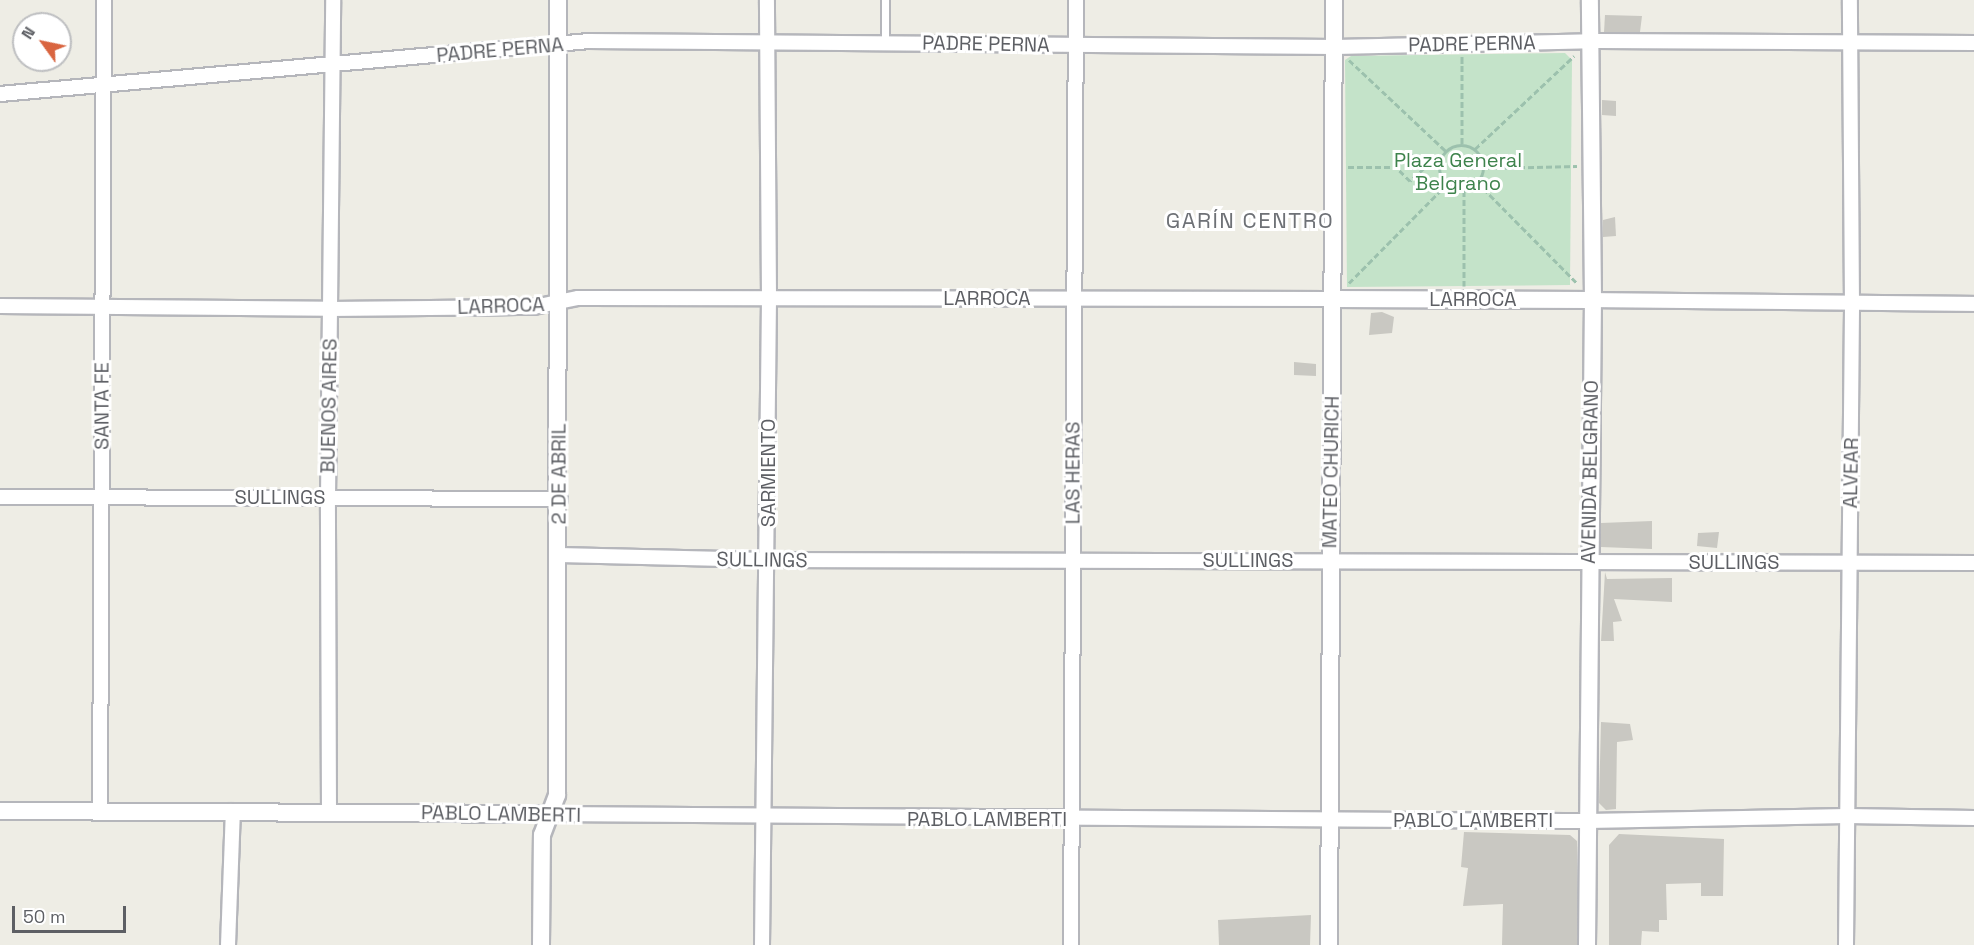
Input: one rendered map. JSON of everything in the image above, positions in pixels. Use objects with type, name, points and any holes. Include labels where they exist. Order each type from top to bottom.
[{"type":"street","name":"SANTA FE","points":[[100,811],[104,0]]},
{"type":"street","name":"BUENOS AIRES","points":[[327,812],[333,0]]},
{"type":"street","name":"2 DE ABRIL","points":[[541,945],[542,835],[557,795],[560,499],[558,0]]},
{"type":"street","name":"SARMIENTO","points":[[762,945],[769,297],[767,0]]},
{"type":"street","name":"LAS HERAS","points":[[1071,945],[1076,0]]},
{"type":"street","name":"MATEO CHURICH","points":[[1329,945],[1329,559],[1334,299],[1334,0]]},
{"type":"street","name":"AVENIDA BELGRANO","points":[[1587,945],[1593,300],[1590,0]]},
{"type":"street","name":"ALVEAR","points":[[1846,945],[1852,304],[1850,0]]},
{"type":"street","name":"PADRE PERNA","points":[[0,94],[557,46],[590,41],[1335,47],[1591,41],[1974,43]]},
{"type":"street","name":"LARROCA","points":[[0,306],[330,309],[534,307],[578,298],[769,297],[1464,299],[1974,304]]},
{"type":"street","name":"SULLINGS","points":[[0,497],[560,499]]},
{"type":"street","name":"SULLINGS","points":[[558,555],[767,560],[1329,559],[1974,563]]},
{"type":"street","name":"PABLO LAMBERTI","points":[[0,811],[233,811],[763,818],[1588,821],[1847,816],[1974,818]]},
{"type":"street","points":[[228,945],[233,811]]},
{"type":"lane","points":[[885,0],[885,42]]},
{"type":"path","points":[[1475,149],[1591,41]]},
{"type":"path","points":[[1462,44],[1462,144]]},
{"type":"path","points":[[1335,47],[1446,151]]},
{"type":"path","points":[[1462,144],[1475,149],[1483,168],[1477,182],[1464,189],[1447,184],[1439,166],[1446,151],[1462,144]]},
{"type":"path","points":[[1335,168],[1396,167],[1410,153],[1424,168]]},
{"type":"path","points":[[1396,167],[1410,181],[1424,168],[1439,166]]},
{"type":"path","points":[[1483,168],[1592,166]]},
{"type":"path","points":[[1477,182],[1593,300]]},
{"type":"path","points":[[1334,299],[1447,184]]},
{"type":"path","points":[[1464,189],[1464,299]]},
{"type":"green space","name":"Plaza General Belgrano","points":[[1565,53],[1572,60],[1570,285],[1347,287],[1345,60],[1351,56]]},
{"type":"building","points":[[1605,15],[1642,16],[1640,32],[1604,32]]},
{"type":"building","points":[[1602,100],[1616,101],[1616,116],[1602,115]]},
{"type":"building","points":[[1615,217],[1616,236],[1603,237],[1603,220]]},
{"type":"building","points":[[1382,312],[1394,317],[1392,333],[1369,335],[1371,313]]},
{"type":"building","points":[[1294,362],[1316,364],[1316,376],[1294,375]]},
{"type":"building","points":[[1652,521],[1652,549],[1601,547],[1601,523]]},
{"type":"building","points":[[1719,532],[1717,548],[1697,546],[1698,533]]},
{"type":"building","points":[[1605,572],[1607,579],[1672,578],[1672,602],[1614,599],[1622,621],[1613,622],[1614,641],[1601,641]]},
{"type":"building","points":[[1601,722],[1630,724],[1633,740],[1617,742],[1616,809],[1606,810],[1599,803]]},
{"type":"building","points":[[1464,832],[1570,835],[1577,841],[1577,945],[1502,945],[1503,904],[1463,906],[1468,868],[1461,867]]},
{"type":"building","points":[[1619,834],[1724,839],[1723,896],[1701,896],[1701,883],[1666,884],[1667,920],[1659,920],[1659,932],[1642,931],[1641,945],[1609,945],[1609,845]]},
{"type":"building","points":[[1311,915],[1310,945],[1219,945],[1218,920]]},
{"type":"district","name":"GARÍN CENTRO","points":[[1250,221]]}]
